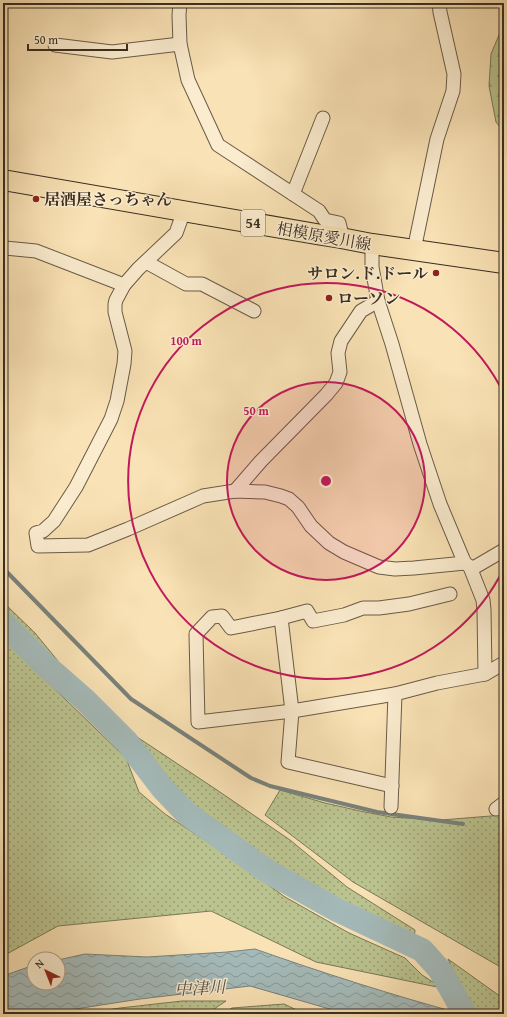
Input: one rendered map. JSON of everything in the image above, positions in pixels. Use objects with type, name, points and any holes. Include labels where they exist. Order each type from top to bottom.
[{"type":"main road","name":"相模原愛川線","points":[[3,180],[372,244],[504,263]]},
{"type":"street","points":[[180,3],[178,15],[180,44],[188,80],[218,145],[319,211],[325,220],[339,223],[341,238]]},
{"type":"street","points":[[414,250],[437,139],[453,91],[454,74],[439,3]]},
{"type":"street","points":[[55,45],[112,52],[180,44]]},
{"type":"street","points":[[293,194],[319,141],[323,118]]},
{"type":"street","points":[[184,211],[176,233],[154,253],[124,285],[115,304],[116,317],[125,351],[115,410],[76,487],[54,521],[44,531],[36,533],[38,546],[88,544],[128,529],[203,496],[235,491],[265,492],[289,499],[298,507],[311,526],[329,543],[344,552],[379,567],[395,569],[467,565],[475,567],[504,550]]},
{"type":"street","points":[[372,244],[372,267],[378,301],[394,351],[420,444],[440,504],[483,600],[485,674]]},
{"type":"street","points":[[3,249],[36,251],[124,285]]},
{"type":"street","points":[[146,262],[186,284],[202,284],[254,311]]},
{"type":"street","points":[[235,491],[336,383],[340,372],[338,353],[341,341],[361,311],[378,301]]},
{"type":"street","points":[[450,594],[409,604],[379,608],[363,608],[344,615],[314,622],[308,610],[281,618],[231,628],[222,616],[212,617],[196,634],[198,722],[292,711],[395,694],[437,683],[485,674],[504,663]]},
{"type":"street","points":[[281,618],[292,711],[288,762],[392,786]]},
{"type":"street","points":[[391,807],[395,694]]},
{"type":"green space","points":[[504,23],[504,132],[496,122],[489,86],[491,54]]},
{"type":"green space","points":[[3,602],[35,633],[58,661],[53,665],[3,617]]},
{"type":"green space","points":[[3,639],[126,758],[139,792],[165,814],[232,858],[285,897],[349,933],[405,958],[422,975],[442,988],[316,962],[211,911],[58,926],[3,956]]},
{"type":"green space","points":[[116,723],[290,840],[347,887],[415,930],[414,940],[371,922],[337,905],[246,847],[185,804],[146,757],[127,738]]},
{"type":"green space","points":[[280,790],[325,803],[391,817],[441,820],[499,815],[504,812],[504,969],[353,882],[265,815]]},
{"type":"green space","points":[[448,959],[504,999],[504,1014],[482,1014],[466,1005],[463,993]]},
{"type":"green space","points":[[182,1001],[226,1001],[209,1014],[79,1014],[120,1008]]},
{"type":"green space","points":[[284,1004],[303,1014],[223,1014],[232,1008]]},
{"type":"water","name":"中津川","points":[[255,949],[306,967],[462,1014],[347,1014],[250,986],[140,999],[43,1014],[3,1014],[3,976],[26,968],[26,991],[66,991],[66,958],[85,954],[147,957]]},
{"type":"waterway","points":[[3,568],[131,699],[251,778],[270,786],[377,812],[463,824]]},
{"type":"waterway","points":[[3,623],[45,665],[85,700],[127,742],[163,789],[186,813],[267,871],[337,910],[422,950],[440,970],[465,1014]]},
{"type":"place","name":"居酒屋さっちゃん","points":[[36,199]]},
{"type":"place","name":"サロン.ド.ドール","points":[[436,273]]},
{"type":"place","name":"ローソン","points":[[329,298]]}]
